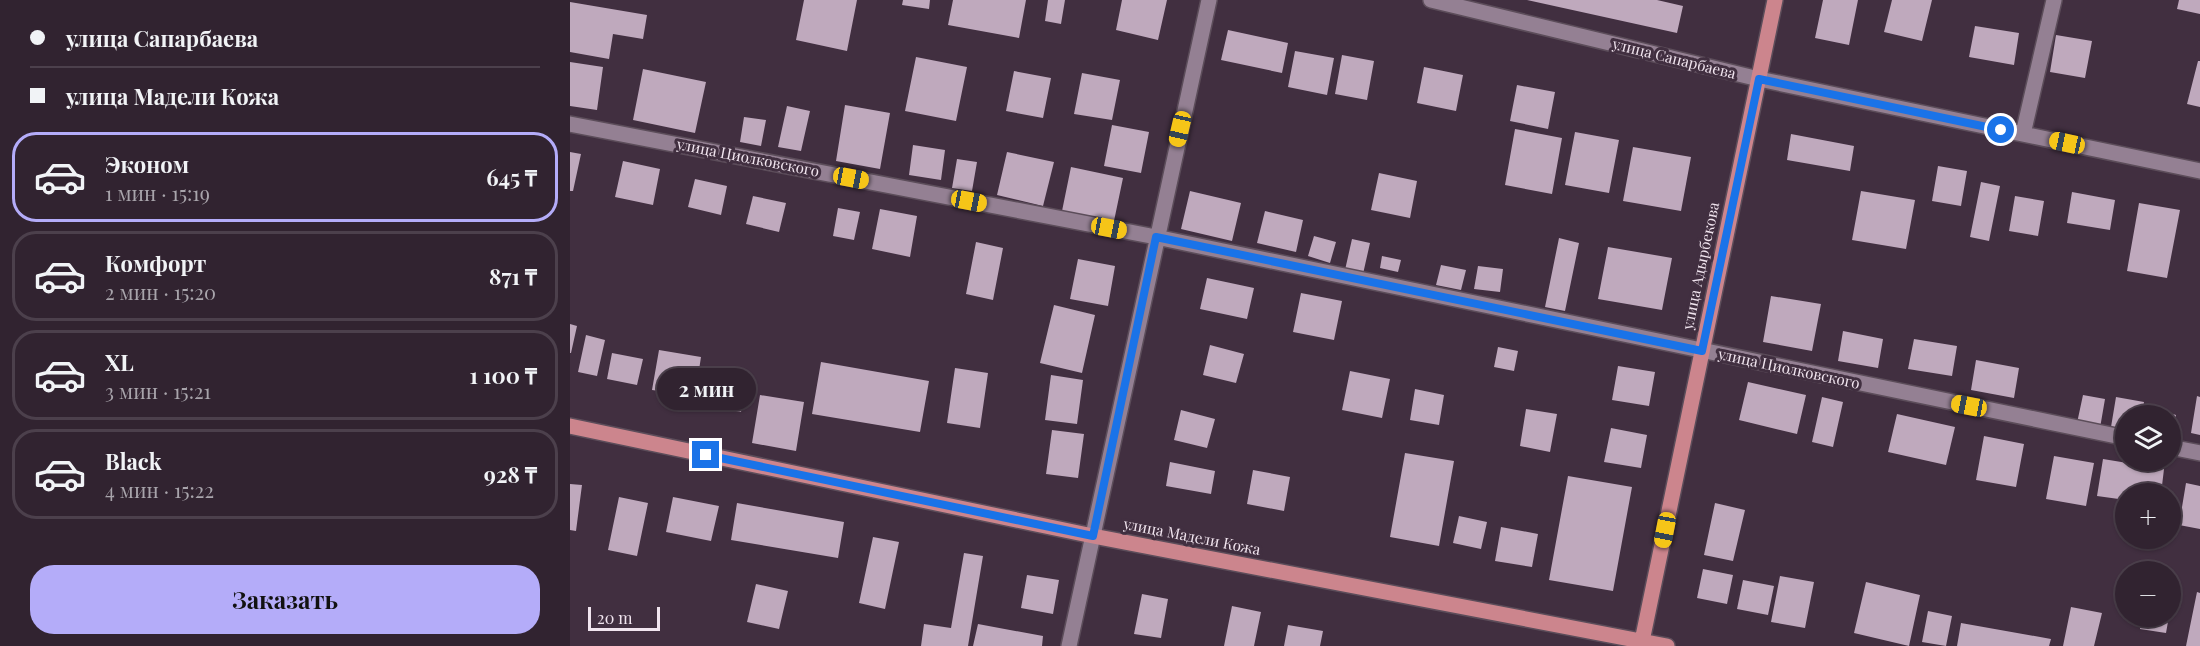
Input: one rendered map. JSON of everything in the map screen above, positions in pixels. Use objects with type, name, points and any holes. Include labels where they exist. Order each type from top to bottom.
[{"type":"main road","name":"улица Адырбекова","points":[[1642,644],[1775,0]]},
{"type":"main road","name":"улица Мадели Кожа","points":[[570,426],[1093,536],[1642,644],[1667,646]]},
{"type":"street","points":[[1069,646],[1209,0]]},
{"type":"street","name":"улица Сапарбаева","points":[[1431,0],[1759,79],[2200,171]]},
{"type":"street","points":[[2023,134],[2054,0]]},
{"type":"street","name":"улица Циолковского","points":[[570,124],[1156,237],[2115,436]]},
{"type":"street","points":[[2181,449],[2200,453]]},
{"type":"building","points":[[804,0],[857,0],[847,51],[796,40]]},
{"type":"building","points":[[903,0],[930,0],[929,9],[902,5]]},
{"type":"building","points":[[953,0],[1026,0],[1019,38],[948,25]]},
{"type":"building","points":[[1048,0],[1065,0],[1061,24],[1045,21]]},
{"type":"building","points":[[1122,0],[1167,0],[1158,40],[1116,30]]},
{"type":"building","points":[[1527,0],[1657,0],[1683,6],[1677,33]]},
{"type":"building","points":[[1823,0],[1858,0],[1849,45],[1815,38]]},
{"type":"building","points":[[1892,0],[1932,0],[1922,41],[1884,32]]},
{"type":"building","points":[[2179,0],[2200,0],[2200,14],[2177,9]]},
{"type":"building","points":[[570,2],[647,15],[643,39],[613,34],[609,59],[570,52]]},
{"type":"building","points":[[1975,26],[2019,33],[2014,65],[1969,57]]},
{"type":"building","points":[[1228,30],[1288,43],[1282,73],[1221,60]]},
{"type":"building","points":[[2056,35],[2092,41],[2085,78],[2050,72]]},
{"type":"building","points":[[1295,51],[1334,58],[1327,95],[1288,87]]},
{"type":"building","points":[[1342,55],[1374,61],[1367,100],[1335,94]]},
{"type":"building","points":[[916,57],[967,67],[956,121],[905,111]]},
{"type":"building","points":[[2198,61],[2200,61],[2200,107],[2187,104]]},
{"type":"building","points":[[570,62],[603,67],[597,110],[570,106]]},
{"type":"building","points":[[1424,67],[1463,75],[1456,111],[1417,103]]},
{"type":"building","points":[[643,69],[706,82],[695,133],[633,120]]},
{"type":"building","points":[[1014,71],[1051,78],[1043,118],[1006,111]]},
{"type":"building","points":[[1082,73],[1120,80],[1112,120],[1074,114]]},
{"type":"building","points":[[1517,85],[1555,92],[1548,129],[1510,121]]},
{"type":"building","points":[[845,105],[890,113],[880,169],[836,161]]},
{"type":"building","points":[[787,106],[810,111],[801,151],[778,147]]},
{"type":"building","points":[[744,117],[766,120],[761,146],[740,142]]},
{"type":"building","points":[[1112,125],[1149,132],[1141,173],[1104,166]]},
{"type":"building","points":[[1515,129],[1562,138],[1552,194],[1505,185]]},
{"type":"building","points":[[1575,132],[1619,140],[1609,193],[1565,185]]},
{"type":"building","points":[[1791,134],[1854,146],[1850,171],[1787,160]]},
{"type":"building","points":[[913,145],[945,150],[941,180],[909,175]]},
{"type":"building","points":[[1633,147],[1691,157],[1681,211],[1623,201]]},
{"type":"building","points":[[570,152],[581,154],[573,191],[570,191]]},
{"type":"building","points":[[1007,152],[1054,162],[1043,206],[997,195]]},
{"type":"building","points":[[957,159],[977,162],[972,191],[952,188]]},
{"type":"building","points":[[623,161],[660,169],[653,205],[615,197]]},
{"type":"building","points":[[1938,166],[1967,171],[1961,206],[1932,201]]},
{"type":"building","points":[[1071,167],[1123,178],[1114,221],[1062,211]]},
{"type":"building","points":[[1379,173],[1417,181],[1410,218],[1371,210]]},
{"type":"building","points":[[695,179],[727,186],[721,215],[688,207]]},
{"type":"building","points":[[1981,182],[2000,186],[1989,241],[1970,237]]},
{"type":"building","points":[[1190,191],[1241,203],[1232,241],[1181,229]]},
{"type":"building","points":[[1861,191],[1915,200],[1906,249],[1852,240]]},
{"type":"building","points":[[2072,192],[2115,200],[2110,230],[2067,223]]},
{"type":"building","points":[[753,196],[786,203],[779,232],[746,224]]},
{"type":"building","points":[[2015,196],[2044,201],[2038,236],[2009,231]]},
{"type":"building","points":[[2139,203],[2180,210],[2167,278],[2127,271]]},
{"type":"building","points":[[838,208],[860,212],[854,240],[833,236]]},
{"type":"building","points":[[880,209],[917,216],[910,257],[872,249]]},
{"type":"building","points":[[1265,211],[1303,220],[1296,252],[1257,243]]},
{"type":"building","points":[[1314,236],[1336,242],[1330,263],[1308,256]]},
{"type":"building","points":[[1559,238],[1579,243],[1565,311],[1545,307]]},
{"type":"building","points":[[1352,239],[1370,243],[1363,274],[1345,270]]},
{"type":"building","points":[[976,242],[1003,248],[993,300],[966,294]]},
{"type":"building","points":[[1608,247],[1672,258],[1662,310],[1598,299]]},
{"type":"building","points":[[1382,256],[1401,260],[1398,272],[1380,268]]},
{"type":"building","points":[[1078,259],[1115,266],[1108,306],[1070,299]]},
{"type":"building","points":[[1441,265],[1466,270],[1461,290],[1436,285]]},
{"type":"building","points":[[1478,266],[1503,269],[1500,292],[1474,289]]},
{"type":"building","points":[[1207,278],[1254,288],[1247,319],[1200,309]]},
{"type":"building","points":[[1301,293],[1342,301],[1334,340],[1293,332]]},
{"type":"building","points":[[1771,296],[1821,304],[1812,351],[1763,342]]},
{"type":"building","points":[[1054,305],[1095,315],[1082,373],[1040,363]]},
{"type":"building","points":[[570,324],[577,326],[571,353],[570,353]]},
{"type":"building","points":[[1843,331],[1883,339],[1878,368],[1838,361]]},
{"type":"building","points":[[586,335],[605,340],[597,376],[578,372]]},
{"type":"building","points":[[1914,339],[1957,346],[1952,376],[1908,369]]},
{"type":"building","points":[[1210,345],[1244,354],[1236,383],[1203,375]]},
{"type":"building","points":[[1498,347],[1518,351],[1514,371],[1494,367]]},
{"type":"building","points":[[659,350],[701,357],[695,396],[652,390]]},
{"type":"building","points":[[612,353],[643,359],[637,385],[607,379]]},
{"type":"building","points":[[1976,360],[2019,368],[2014,398],[1971,390]]},
{"type":"building","points":[[821,362],[929,381],[920,432],[812,414]]},
{"type":"building","points":[[1618,366],[1655,372],[1649,406],[1612,400]]},
{"type":"building","points":[[705,367],[748,373],[741,412],[699,406]]},
{"type":"building","points":[[955,368],[988,373],[980,428],[947,423]]},
{"type":"building","points":[[1350,371],[1390,379],[1382,418],[1342,410]]},
{"type":"building","points":[[1051,375],[1083,380],[1077,424],[1045,420]]},
{"type":"building","points":[[1748,382],[1806,395],[1797,434],[1739,420]]},
{"type":"building","points":[[1415,389],[1444,395],[1439,425],[1410,420]]},
{"type":"building","points":[[760,395],[804,402],[796,451],[752,443]]},
{"type":"building","points":[[2083,395],[2105,399],[2100,428],[2077,423]]},
{"type":"building","points":[[2197,396],[2200,397],[2200,435],[2191,433]]},
{"type":"building","points":[[1822,397],[1843,402],[1833,447],[1812,442]]},
{"type":"building","points":[[2116,397],[2144,402],[2144,405],[2115,405],[2115,428],[2111,427]]},
{"type":"building","points":[[1526,409],[1557,414],[1550,452],[1520,446]]},
{"type":"building","points":[[1181,410],[1215,419],[1207,448],[1174,440]]},
{"type":"building","points":[[1897,414],[1955,427],[1946,465],[1888,452]]},
{"type":"building","points":[[1611,428],[1647,435],[1641,468],[1604,462]]},
{"type":"building","points":[[1052,430],[1084,434],[1078,478],[1046,474]]},
{"type":"building","points":[[1984,436],[2024,444],[2016,487],[1976,480]]},
{"type":"building","points":[[1405,453],[1454,461],[1439,546],[1390,537]]},
{"type":"building","points":[[2054,456],[2094,463],[2086,506],[2046,499]]},
{"type":"building","points":[[2103,459],[2115,461],[2115,471],[2164,471],[2162,483],[2115,483],[2115,498],[2097,496]]},
{"type":"building","points":[[1170,462],[1215,471],[1211,494],[1166,486]]},
{"type":"building","points":[[1253,470],[1290,477],[1284,511],[1247,504]]},
{"type":"building","points":[[1568,476],[1632,487],[1613,591],[1549,580]]},
{"type":"building","points":[[2186,483],[2200,486],[2200,529],[2181,525]]},
{"type":"building","points":[[570,484],[582,485],[576,531],[570,530]]},
{"type":"building","points":[[619,497],[648,503],[637,556],[608,550]]},
{"type":"building","points":[[673,497],[719,506],[711,541],[666,532]]},
{"type":"building","points":[[737,503],[844,522],[838,558],[731,540]]},
{"type":"building","points":[[1715,503],[1745,510],[1733,561],[1704,555]]},
{"type":"building","points":[[1459,516],[1487,522],[1481,549],[1453,543]]},
{"type":"building","points":[[1501,527],[1538,534],[1532,567],[1495,561]]},
{"type":"building","points":[[873,537],[899,542],[885,609],[859,603]]},
{"type":"building","points":[[964,553],[983,556],[968,646],[921,646],[924,624],[951,628]]},
{"type":"building","points":[[1703,569],[1733,575],[1727,604],[1697,598]]},
{"type":"building","points":[[1027,575],[1059,580],[1053,614],[1021,608]]},
{"type":"building","points":[[1780,576],[1814,582],[1805,628],[1771,622]]},
{"type":"building","points":[[1743,580],[1774,586],[1768,615],[1737,609]]},
{"type":"building","points":[[1866,582],[1920,595],[1909,646],[1854,633]]},
{"type":"building","points":[[756,584],[788,591],[779,629],[747,622]]},
{"type":"building","points":[[2197,592],[2200,593],[2200,646],[2186,646]]},
{"type":"building","points":[[1142,594],[1168,599],[1161,638],[1134,634]]},
{"type":"building","points":[[1232,606],[1261,612],[1254,646],[1224,646]]},
{"type":"building","points":[[2071,607],[2102,613],[2094,646],[2063,646]]},
{"type":"building","points":[[1928,611],[1952,616],[1946,646],[1922,642]]},
{"type":"building","points":[[1961,623],[2051,639],[2049,646],[1957,646]]},
{"type":"building","points":[[978,624],[1043,636],[1042,646],[973,646]]},
{"type":"building","points":[[1288,625],[1323,631],[1320,646],[1284,646]]},
{"type":"building","points":[[2140,627],[2167,627],[2166,633],[2140,629]]},
{"type":"route","points":[[706,455],[1093,536],[1156,237],[1702,351],[1759,79],[2001,130]]}]
